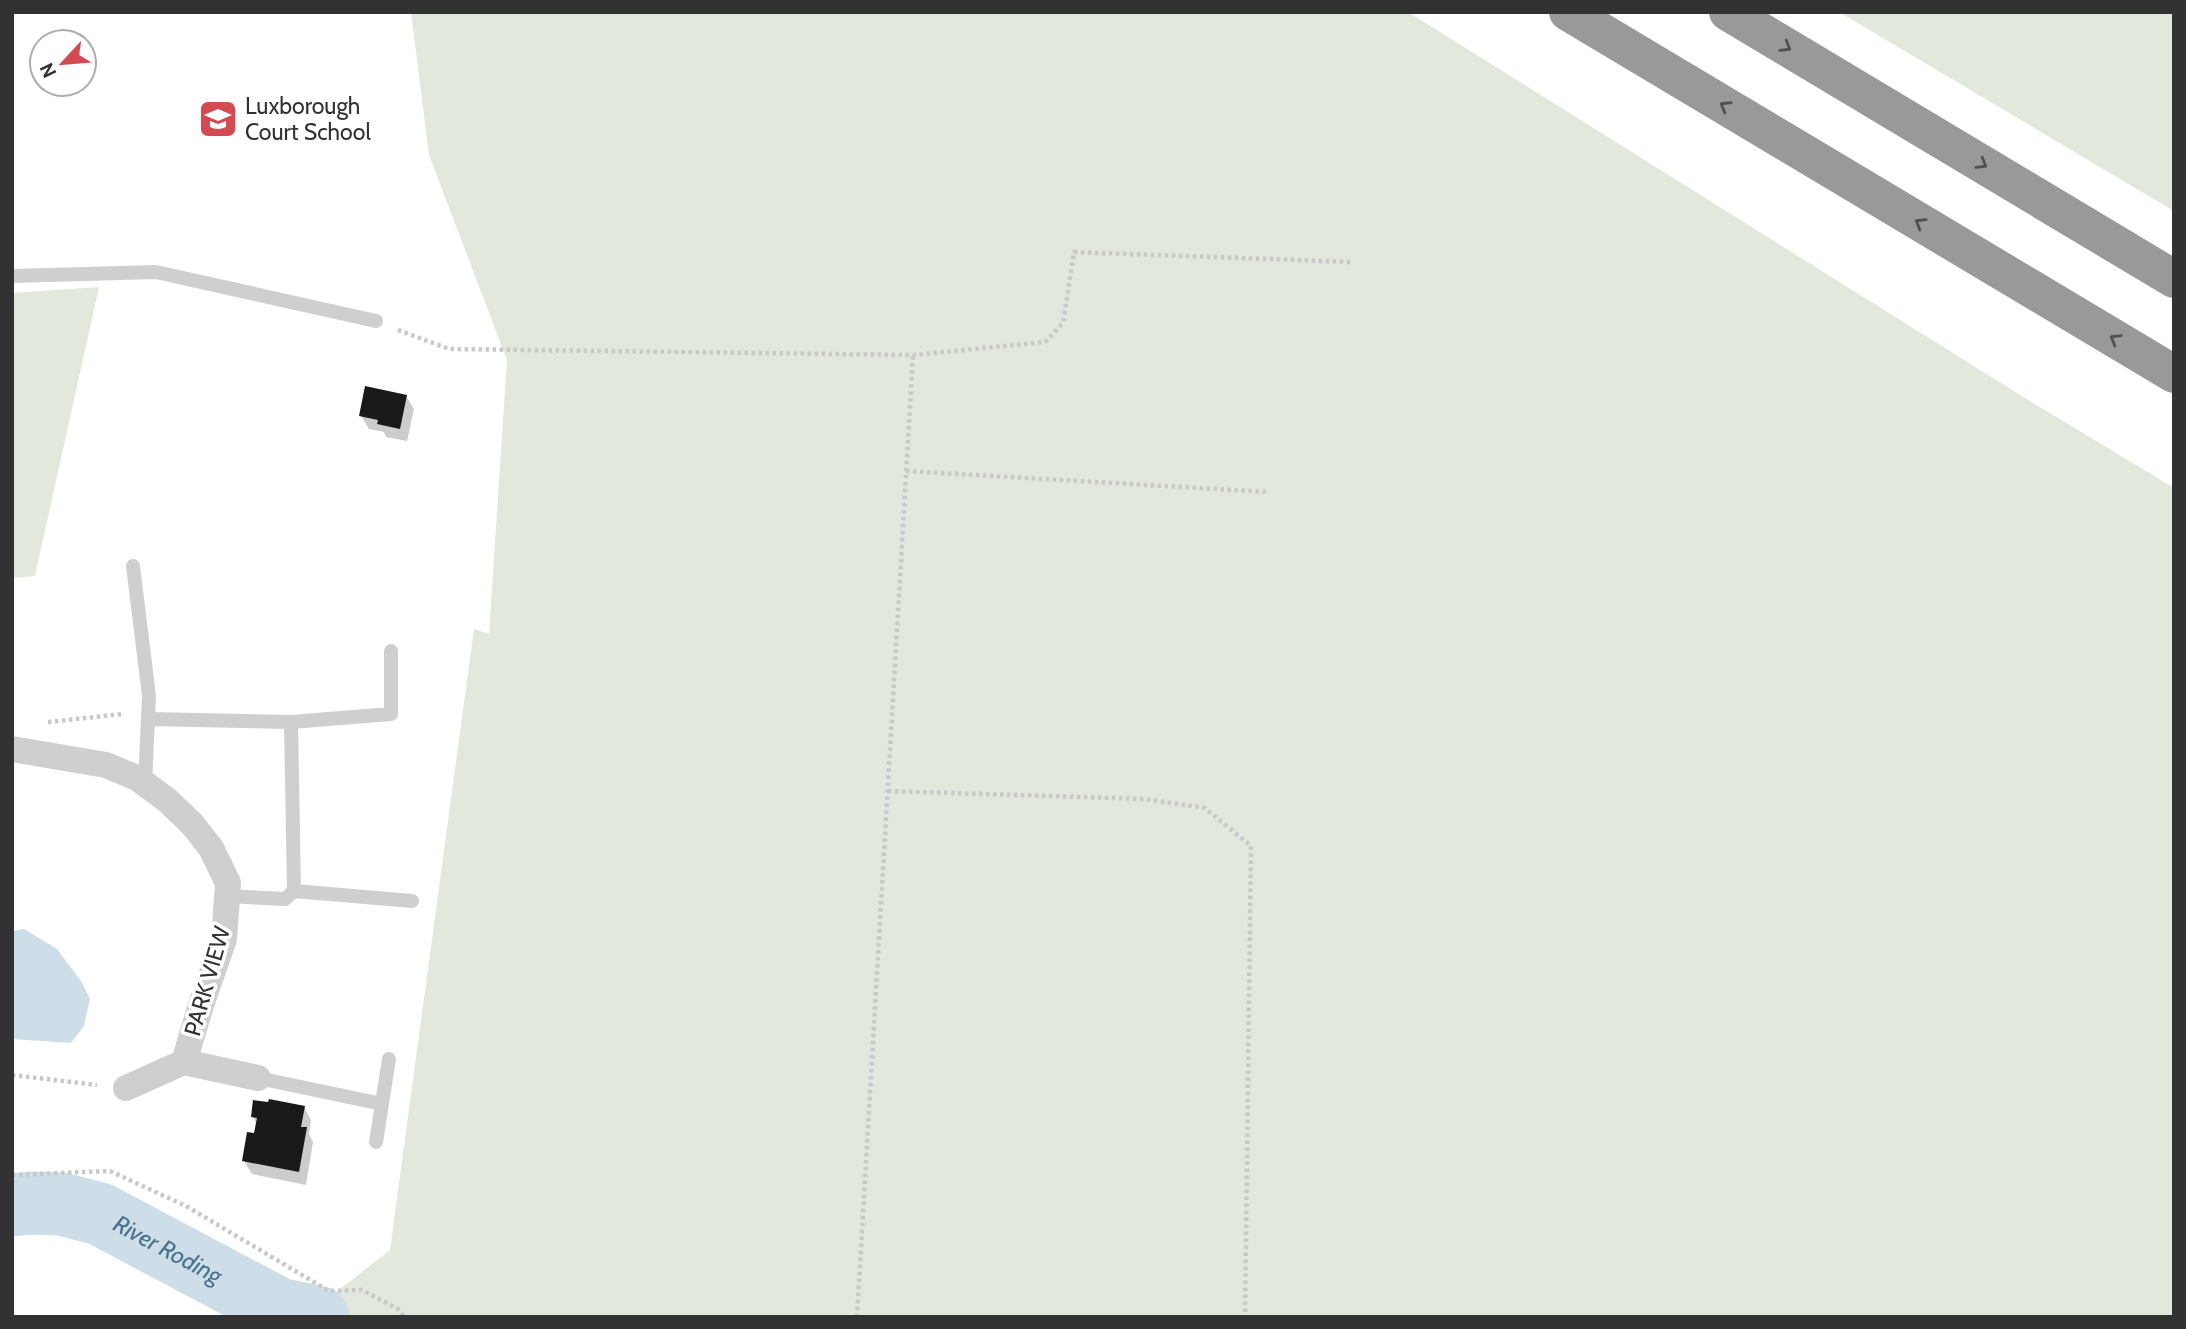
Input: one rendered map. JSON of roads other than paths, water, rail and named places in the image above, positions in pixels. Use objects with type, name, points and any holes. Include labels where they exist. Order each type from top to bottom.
[{"type":"highway","points":[[1568,12],[2174,374]]},
{"type":"highway","points":[[1728,12],[2174,279]]},
{"type":"street","name":"PARK VIEW","points":[[12,749],[106,765],[137,778],[167,800],[192,824],[211,848],[228,883],[224,939],[184,1062],[258,1078]]},
{"type":"street","points":[[126,1088],[184,1062]]},
{"type":"lane","points":[[12,276],[156,272],[376,321]]},
{"type":"lane","points":[[133,566],[149,696],[145,785]]},
{"type":"lane","points":[[148,715],[291,722],[391,714],[391,651]]},
{"type":"lane","points":[[291,722],[294,891]]},
{"type":"lane","points":[[227,896],[285,899],[294,891],[412,901]]},
{"type":"lane","points":[[376,1142],[389,1059]]},
{"type":"lane","name":"PARK VIEW","points":[[258,1078],[382,1104]]},
{"type":"waterway","name":"River Roding","points":[[12,1205],[61,1204],[100,1214],[279,1309],[318,1317]]},
{"type":"place","name":"Luxborough Court School","points":[[218,119]]}]
